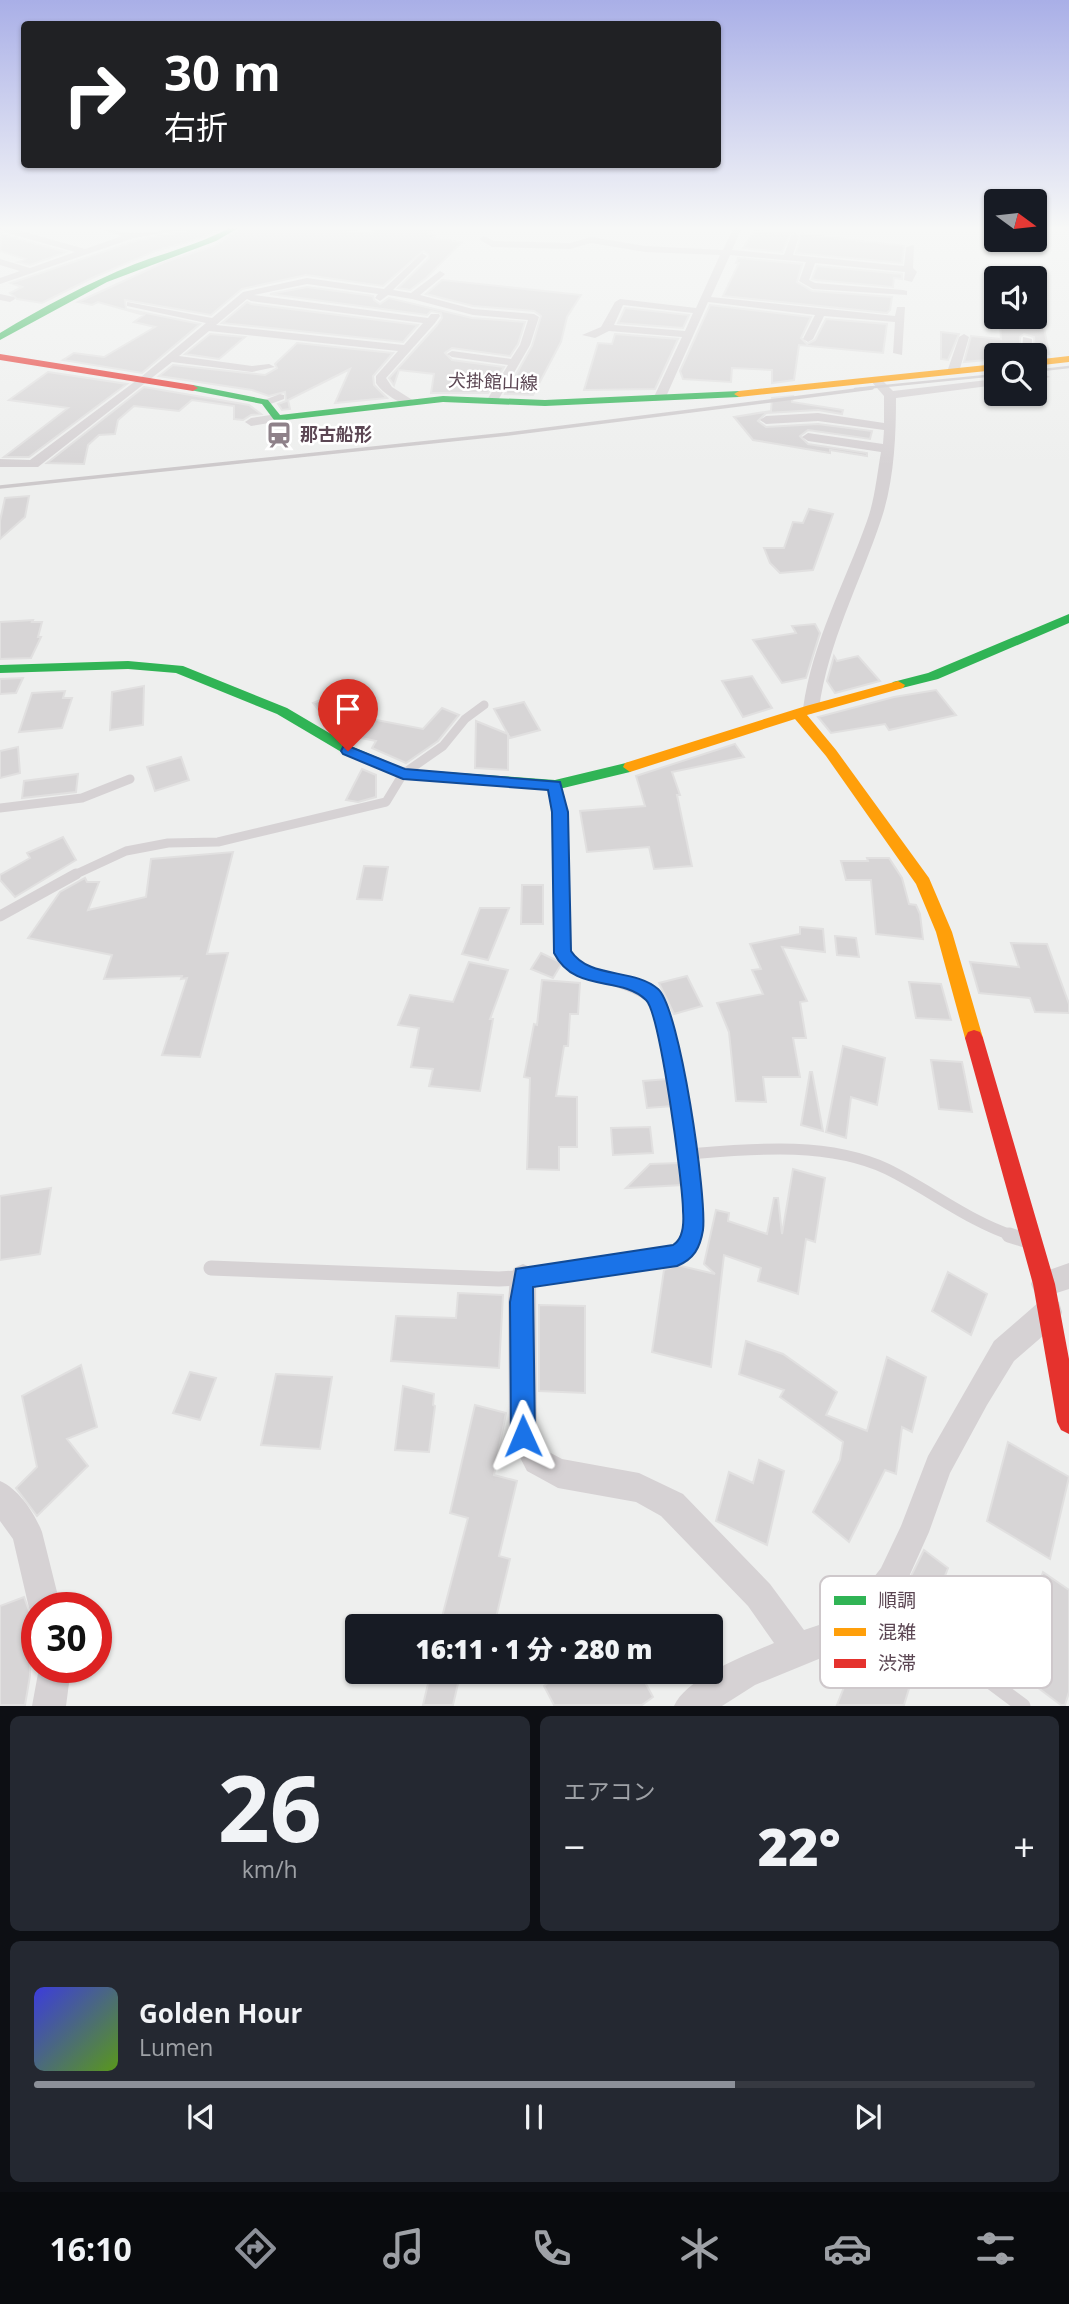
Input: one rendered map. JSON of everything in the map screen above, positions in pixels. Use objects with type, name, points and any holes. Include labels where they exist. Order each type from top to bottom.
[{"type":"main road","points":[[0,337],[50,307]]},
{"type":"main road","points":[[0,357],[273,400],[278,418]]},
{"type":"main road","points":[[1047,369],[1069,359]]},
{"type":"main road","name":"犬掛館山線","points":[[278,418],[470,398],[545,403],[659,398],[877,381],[984,369]]},
{"type":"main road","points":[[0,669],[128,665],[178,669],[282,711],[348,751],[403,774],[555,785],[608,774],[805,711],[933,676],[1069,618]]},
{"type":"main road","points":[[805,711],[831,753],[923,882],[944,932],[1032,1243],[1054,1291],[1069,1422]]},
{"type":"street","points":[[141,307],[209,324],[405,348]]},
{"type":"street","points":[[0,463],[33,464],[145,379],[232,307]]},
{"type":"street","points":[[313,307],[431,321]]},
{"type":"street","points":[[410,403],[403,396],[386,389],[380,378],[443,307]]},
{"type":"street","points":[[450,307],[472,312],[523,311],[534,317],[515,363],[493,400]]},
{"type":"street","points":[[609,328],[618,307]]},
{"type":"street","points":[[660,307],[699,311]]},
{"type":"street","points":[[659,398],[686,334],[701,307]]},
{"type":"street","points":[[768,307],[899,319]]},
{"type":"street","points":[[898,353],[901,307]]},
{"type":"street","points":[[808,339],[821,313]]},
{"type":"street","points":[[587,335],[595,336],[609,328],[686,334]]},
{"type":"street","points":[[953,372],[964,337]]},
{"type":"street","points":[[1027,338],[1027,343]]},
{"type":"street","points":[[452,354],[515,363]]},
{"type":"street","points":[[167,358],[252,369],[269,367]]},
{"type":"street","points":[[805,711],[839,608],[875,518],[890,426],[890,395],[877,381]]},
{"type":"street","points":[[890,395],[984,383]]},
{"type":"street","points":[[766,420],[818,417],[890,426]]},
{"type":"street","points":[[251,422],[278,418]]},
{"type":"street","points":[[808,437],[888,449]]},
{"type":"street","points":[[523,1277],[523,1436],[537,1461],[558,1473],[639,1488],[672,1505],[759,1595],[797,1649]]},
{"type":"street","points":[[893,1576],[914,1532],[939,1466],[977,1395],[1004,1351],[1054,1291]]},
{"type":"street","points":[[0,1496],[27,1532],[41,1592]]},
{"type":"street","points":[[691,1706],[743,1673],[820,1641]]},
{"type":"street","points":[[49,1706],[53,1683]]},
{"type":"lane","points":[[0,916],[64,880],[126,851],[169,843],[218,842],[350,813],[386,802],[403,774],[443,746],[465,719],[484,705]]},
{"type":"lane","points":[[0,808],[82,798],[130,779]]},
{"type":"lane","points":[[211,1268],[454,1278],[552,1276],[677,1255],[687,1249],[694,1212],[687,1154],[660,1005],[652,994],[640,987],[579,970],[562,953],[560,812],[555,785]]},
{"type":"lane","points":[[687,1154],[773,1147],[862,1159],[888,1170],[989,1227],[1032,1243]]},
{"type":"lane","points":[[999,1688],[1023,1706]]},
{"type":"building","points":[[114,307],[126,307],[126,309],[200,324],[142,373],[63,360],[74,353],[104,357],[155,327],[134,322],[144,315]]},
{"type":"building","points":[[163,307],[221,307],[211,315]]},
{"type":"building","points":[[242,307],[272,307],[418,325],[403,342],[222,323]]},
{"type":"building","points":[[364,307],[425,307],[472,318],[525,322],[518,344],[510,356],[452,348],[445,353],[452,360],[504,367],[488,393],[431,393],[434,374],[399,370],[394,385],[389,378],[442,318],[441,313],[431,311],[427,315]]},
{"type":"building","points":[[480,307],[574,307],[567,317],[561,342],[533,395],[505,394],[532,346],[541,316],[534,311]]},
{"type":"building","points":[[709,307],[811,317],[801,338],[807,344],[815,340],[826,319],[887,324],[883,353],[799,345],[794,380],[772,383],[772,370],[732,368],[731,382],[683,379],[680,371]]},
{"type":"building","points":[[825,307],[891,307],[887,313]]},
{"type":"building","points":[[625,308],[689,315],[683,328],[618,323]]},
{"type":"building","points":[[1000,329],[1044,329],[1047,343],[1034,343],[1034,337],[1024,334],[1020,337],[1020,343],[984,343],[984,360],[964,362],[971,336],[1001,339]]},
{"type":"building","points":[[941,332],[959,334],[948,360],[941,359]]},
{"type":"building","points":[[210,334],[245,337],[219,359],[185,354]]},
{"type":"building","points":[[615,334],[678,339],[655,389],[584,390],[598,343],[612,344]]},
{"type":"building","points":[[297,343],[393,353],[373,376],[374,385],[387,398],[335,403],[350,369],[288,400],[290,409],[282,410],[278,404],[286,401],[285,392],[269,396],[252,390],[159,376],[173,365],[265,375],[277,368],[275,364]]},
{"type":"building","points":[[48,372],[127,384],[29,457],[4,457],[68,408],[9,400]]},
{"type":"building","points":[[144,387],[249,405],[261,414],[251,415],[243,420],[234,419],[234,406],[192,400],[179,411],[134,406],[118,420],[115,434],[99,435],[88,445],[84,464],[47,463]]},
{"type":"building","points":[[793,396],[792,402],[843,410],[842,414],[818,410],[766,413],[758,421],[766,427],[818,424],[872,431],[870,439],[808,430],[800,436],[808,444],[867,453],[867,456],[830,450],[830,453],[753,440],[734,417],[771,411],[772,398]]},
{"type":"building","points":[[29,496],[25,517],[0,539],[0,521],[5,498]]},
{"type":"building","points":[[809,509],[833,514],[813,570],[780,573],[770,563],[764,548],[784,548],[793,522],[803,523]]},
{"type":"building","points":[[33,620],[32,622],[42,622],[38,637],[41,637],[31,658],[0,659],[0,622]]},
{"type":"building","points":[[815,624],[820,633],[806,678],[782,683],[753,640],[796,633],[792,626]]},
{"type":"building","points":[[834,656],[837,661],[858,656],[880,681],[835,693],[827,681]]},
{"type":"building","points":[[752,676],[772,708],[743,717],[722,681]]},
{"type":"building","points":[[23,678],[16,693],[0,694],[0,679]]},
{"type":"building","points":[[144,686],[143,725],[110,730],[112,692]]},
{"type":"building","points":[[936,690],[956,715],[889,730],[885,724],[831,733],[818,717],[894,697]]},
{"type":"building","points":[[65,691],[63,698],[72,698],[62,728],[19,732],[32,693]]},
{"type":"building","points":[[338,693],[356,716],[423,729],[442,708],[459,715],[438,741],[406,763],[372,748],[376,741],[346,735],[332,727],[313,703]]},
{"type":"building","points":[[524,702],[540,730],[510,738],[494,709]]},
{"type":"building","points":[[476,721],[508,734],[508,770],[475,768]]},
{"type":"building","points":[[735,744],[744,757],[672,772],[680,795],[677,795],[692,866],[654,869],[649,847],[587,852],[580,811],[645,806],[636,776]]},
{"type":"building","points":[[18,747],[20,773],[0,778],[0,751]]},
{"type":"building","points":[[181,757],[189,780],[155,791],[147,767]]},
{"type":"building","points":[[362,769],[376,775],[376,797],[358,802],[346,800]]},
{"type":"building","points":[[78,774],[76,792],[22,798],[24,781]]},
{"type":"building","points":[[63,837],[76,860],[15,897],[0,880],[0,875],[30,858],[27,853]]},
{"type":"building","points":[[233,852],[207,954],[228,953],[200,1057],[162,1055],[187,978],[104,979],[112,955],[28,938],[60,892],[85,878],[87,882],[99,882],[88,910],[146,897],[151,859]]},
{"type":"building","points":[[867,858],[889,858],[902,878],[909,904],[916,905],[920,914],[923,939],[876,934],[871,880],[846,880],[841,861],[868,861]]},
{"type":"building","points":[[364,866],[388,867],[382,900],[357,899]]},
{"type":"building","points":[[522,885],[543,885],[543,924],[521,924]]},
{"type":"building","points":[[480,908],[509,908],[488,960],[462,954]]},
{"type":"building","points":[[800,927],[823,929],[825,952],[782,947],[807,1001],[800,1002],[806,1038],[793,1038],[800,1077],[763,1077],[766,1102],[736,1101],[729,1032],[717,1003],[763,994],[752,970],[761,969],[750,944],[800,934]]},
{"type":"building","points":[[835,936],[856,938],[859,957],[837,955]]},
{"type":"building","points":[[1011,943],[1047,944],[1069,1004],[1069,1013],[1035,1012],[1030,998],[979,993],[970,962],[1019,967]]},
{"type":"building","points":[[541,953],[562,963],[553,978],[531,969]]},
{"type":"building","points":[[469,962],[508,970],[490,1019],[493,1019],[480,1091],[429,1086],[433,1069],[411,1067],[419,1028],[398,1025],[410,995],[453,1002]]},
{"type":"building","points":[[687,976],[702,1006],[674,1014],[659,983]]},
{"type":"building","points":[[542,980],[580,983],[578,1014],[570,1014],[568,1046],[564,1046],[556,1096],[577,1097],[577,1147],[559,1147],[559,1170],[527,1169],[530,1078],[524,1077],[534,1024],[537,1025]]},
{"type":"building","points":[[909,982],[941,984],[951,1020],[916,1018]]},
{"type":"building","points":[[843,1046],[885,1058],[877,1105],[851,1097],[846,1138],[826,1132]]},
{"type":"building","points":[[931,1060],[962,1062],[972,1112],[939,1109]]},
{"type":"building","points":[[812,1072],[823,1131],[801,1125]]},
{"type":"building","points":[[668,1079],[673,1106],[647,1108],[643,1081]]},
{"type":"building","points":[[650,1127],[653,1153],[613,1155],[611,1128]]},
{"type":"building","points":[[680,1163],[683,1185],[626,1188],[650,1164]]},
{"type":"building","points":[[793,1169],[825,1178],[815,1242],[806,1239],[798,1294],[758,1281],[761,1268],[724,1255],[711,1367],[652,1352],[664,1270],[677,1265],[715,1274],[704,1264],[716,1210],[729,1213],[728,1221],[767,1234],[774,1198],[778,1198],[782,1234]]},
{"type":"building","points":[[51,1188],[40,1254],[0,1260],[0,1196]]},
{"type":"building","points":[[948,1272],[987,1294],[971,1335],[932,1311]]},
{"type":"building","points":[[458,1293],[503,1295],[499,1368],[391,1361],[396,1316],[456,1318]]},
{"type":"building","points":[[539,1305],[585,1306],[585,1393],[539,1391]]},
{"type":"building","points":[[746,1341],[783,1354],[837,1392],[826,1415],[867,1431],[887,1357],[926,1377],[912,1432],[902,1427],[896,1474],[885,1470],[849,1542],[813,1512],[840,1460],[843,1442],[780,1397],[784,1390],[739,1374]]},
{"type":"building","points":[[81,1365],[97,1427],[67,1439],[88,1466],[37,1516],[16,1488],[37,1467],[22,1396]]},
{"type":"building","points":[[190,1372],[216,1378],[200,1420],[173,1413]]},
{"type":"building","points":[[276,1374],[332,1377],[320,1449],[261,1445]]},
{"type":"building","points":[[403,1386],[434,1394],[429,1452],[395,1450]]},
{"type":"building","points":[[475,1405],[506,1413],[494,1475],[517,1481],[499,1556],[510,1559],[497,1614],[443,1614],[468,1518],[450,1513]]},
{"type":"building","points":[[1008,1442],[1069,1477],[1050,1559],[987,1521]]},
{"type":"building","points":[[759,1460],[784,1471],[767,1545],[716,1521],[729,1472],[753,1483]]},
{"type":"building","points":[[924,1550],[948,1568],[945,1576],[911,1576]]},
{"type":"building","points":[[1052,1578],[1069,1590],[1069,1692],[1065,1705],[1061,1705],[1038,1688],[1052,1688]]},
{"type":"building","points":[[21,1598],[21,1683],[29,1683],[25,1705],[0,1705],[0,1606]]},
{"type":"building","points":[[428,1684],[458,1684],[453,1705],[423,1705]]},
{"type":"building","points":[[646,1684],[653,1697],[642,1705],[554,1705],[544,1686]]},
{"type":"building","points":[[844,1688],[909,1688],[904,1705],[837,1705]]},
{"type":"railway","points":[[1047,370],[1069,367]]},
{"type":"railway","points":[[855,389],[984,376]]},
{"type":"railway","points":[[0,487],[508,434],[872,388]]},
{"type":"traffic: fast","points":[[0,337],[52,307]]},
{"type":"traffic: fast","points":[[193,388],[265,402],[277,418],[443,399],[545,403],[739,394]]},
{"type":"traffic: fast","points":[[898,685],[933,676],[1069,618]]},
{"type":"traffic: fast","points":[[0,669],[128,665],[178,669],[282,711],[348,750],[403,774],[555,785],[630,767]]},
{"type":"traffic: slow","points":[[1047,362],[1069,359]]},
{"type":"traffic: slow","points":[[739,394],[984,368]]},
{"type":"traffic: slow","points":[[630,767],[811,709],[898,685]]},
{"type":"traffic: slow","points":[[799,714],[831,753],[923,882],[944,932],[974,1038]]},
{"type":"traffic: jam","points":[[0,357],[193,388]]},
{"type":"traffic: jam","points":[[974,1038],[1044,1284],[1069,1422]]},
{"type":"place","name":"那古船形","points":[[279,435]]},
{"type":"route","points":[[348,751],[403,774],[555,785],[560,812],[562,953],[579,970],[640,987],[652,994],[660,1005],[665,1024],[682,1117],[694,1212],[687,1249],[677,1255],[657,1259],[552,1276],[523,1277],[523,1436]]}]
